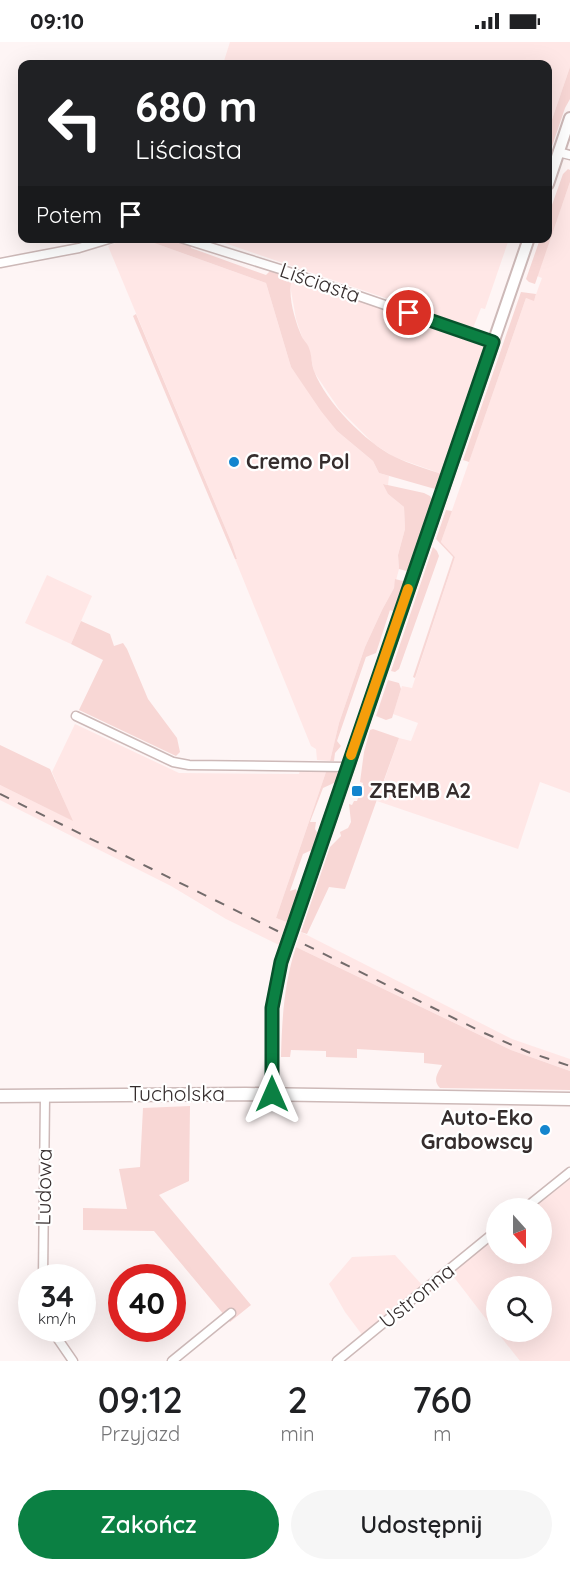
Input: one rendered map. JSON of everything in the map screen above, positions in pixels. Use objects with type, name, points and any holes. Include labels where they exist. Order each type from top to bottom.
[{"type":"main road","name":"Tucholska","points":[[0,1096],[146,1093],[570,1099]]},
{"type":"street","points":[[552,171],[570,118]]},
{"type":"street","points":[[558,152],[570,155]]},
{"type":"street","points":[[0,263],[96,243]]},
{"type":"street","name":"Liściasta","points":[[197,243],[493,342]]},
{"type":"street","points":[[272,1094],[272,1017],[276,983],[289,937],[527,243]]},
{"type":"street","points":[[76,716],[173,762],[189,765],[347,767]]},
{"type":"street","name":"Ludowa","points":[[43,1264],[45,1096]]},
{"type":"street","points":[[538,1198],[570,1172]]},
{"type":"street","name":"Ustronna","points":[[337,1361],[486,1239]]},
{"type":"street","points":[[172,1361],[231,1313]]},
{"type":"street","points":[[60,1342],[73,1361]]},
{"type":"shaded area","points":[[230,42],[570,42],[570,67],[552,119],[552,60],[224,60]]},
{"type":"shaded area","points":[[570,67],[570,99],[552,146],[552,119]]},
{"type":"shaded area","points":[[568,169],[570,170],[570,182],[552,234],[552,205],[563,174]]},
{"type":"shaded area","points":[[570,182],[570,793],[540,782],[518,849],[377,801],[399,738],[411,741],[418,723],[393,714],[402,686],[412,688],[455,557],[441,542],[526,298],[534,300],[542,278],[537,276],[549,243],[552,243],[552,233]]},
{"type":"shaded area","points":[[115,243],[154,243],[266,283],[291,367],[337,431],[373,461],[379,473],[389,476],[388,485],[384,484],[388,494],[404,507],[405,529],[398,555],[399,569],[394,588],[365,647],[339,723],[330,761],[317,760],[316,749],[311,746],[235,559],[237,559],[232,544],[108,246]]},
{"type":"shaded area","points":[[154,243],[189,243],[192,244],[191,248],[266,275],[270,271],[292,278],[290,292],[294,316],[311,353],[314,371],[337,408],[371,442],[383,450],[406,462],[442,474],[438,487],[435,489],[379,473],[373,461],[337,431],[291,367],[266,283]]},
{"type":"shaded area","points":[[225,243],[508,243],[485,309],[481,308],[473,328]]},
{"type":"shaded area","points":[[539,243],[549,243],[535,284],[526,279]]},
{"type":"shaded area","points":[[292,278],[484,344],[485,351],[442,474],[394,457],[374,444],[339,409],[314,372],[309,348],[303,340],[296,319],[290,285]]},
{"type":"shaded area","points":[[521,292],[536,294],[534,301],[526,298],[469,462],[463,460]]},
{"type":"shaded area","points":[[136,314],[237,559],[235,559],[133,316]]},
{"type":"shaded area","points":[[383,484],[424,493],[433,500],[410,572],[399,569],[398,555],[405,529],[404,507],[388,494]]},
{"type":"shaded area","points":[[446,510],[452,511],[441,542],[455,557],[415,678],[413,677],[453,557],[436,539]]},
{"type":"shaded area","points":[[433,547],[439,556],[399,669],[395,672],[391,671]]},
{"type":"shaded area","points":[[47,575],[92,596],[71,644],[25,623]]},
{"type":"shaded area","points":[[395,579],[403,581],[402,593],[393,611],[390,610],[376,653],[366,657],[337,741],[341,746],[335,753],[334,761],[330,761],[339,723],[365,647],[394,588]]},
{"type":"shaded area","points":[[81,621],[110,634],[114,646],[123,643],[148,699],[177,738],[180,752],[176,756],[79,710],[103,660],[71,644]]},
{"type":"shaded area","points":[[388,680],[399,683],[401,689],[392,718],[386,720],[376,716]]},
{"type":"shaded area","points":[[75,724],[179,773],[299,774],[300,770],[327,769],[276,918],[289,923],[279,945],[226,919],[171,886],[0,800],[0,785],[72,820],[52,772]]},
{"type":"shaded area","points":[[370,730],[399,738],[345,889],[329,887],[307,934],[301,932],[330,847],[341,836],[340,832],[348,828],[351,822],[349,804],[352,805],[354,801],[357,801],[363,783],[360,782],[364,752]]},
{"type":"shaded area","points":[[0,745],[50,769],[73,821],[0,785]]},
{"type":"shaded area","points":[[327,769],[335,770],[340,776],[336,782],[323,788],[310,822],[316,822],[315,829],[319,836],[314,849],[303,854],[290,891],[296,889],[298,896],[289,923],[276,918]]},
{"type":"shaded area","points":[[301,932],[512,1039],[570,1059],[570,1071],[511,1050],[296,947]]},
{"type":"shaded area","points":[[296,947],[511,1050],[570,1071],[570,1090],[440,1088],[436,1079],[442,1065],[424,1063],[424,1053],[357,1049],[357,1058],[326,1057],[326,1051],[291,1050],[290,1057],[281,1057],[284,1001]]},
{"type":"shaded area","points":[[190,1106],[189,1181],[159,1195],[251,1305],[230,1322],[186,1269],[186,1264],[182,1264],[154,1231],[83,1230],[83,1208],[127,1209],[119,1169],[140,1167],[143,1108]]},
{"type":"shaded area","points":[[570,1179],[570,1361],[520,1361],[505,1342],[552,1342],[552,1276],[486,1276],[486,1319],[450,1272],[486,1244],[486,1264],[552,1264],[552,1198],[545,1198]]},
{"type":"shaded area","points":[[395,1255],[423,1286],[363,1336],[345,1312],[329,1284],[352,1257]]},
{"type":"railway","points":[[0,794],[482,1032],[528,1052],[570,1066]]},
{"type":"slow traffic","points":[[351,755],[408,589]]},
{"type":"place","name":"Cremo Pol","points":[[234,462]]},
{"type":"place","name":"ZREMB A2","points":[[357,791]]},
{"type":"place","name":"Auto-Eko Grabowscy","points":[[545,1130]]},
{"type":"route","points":[[272,1094],[272,1008],[281,962],[493,342],[409,313]]}]
